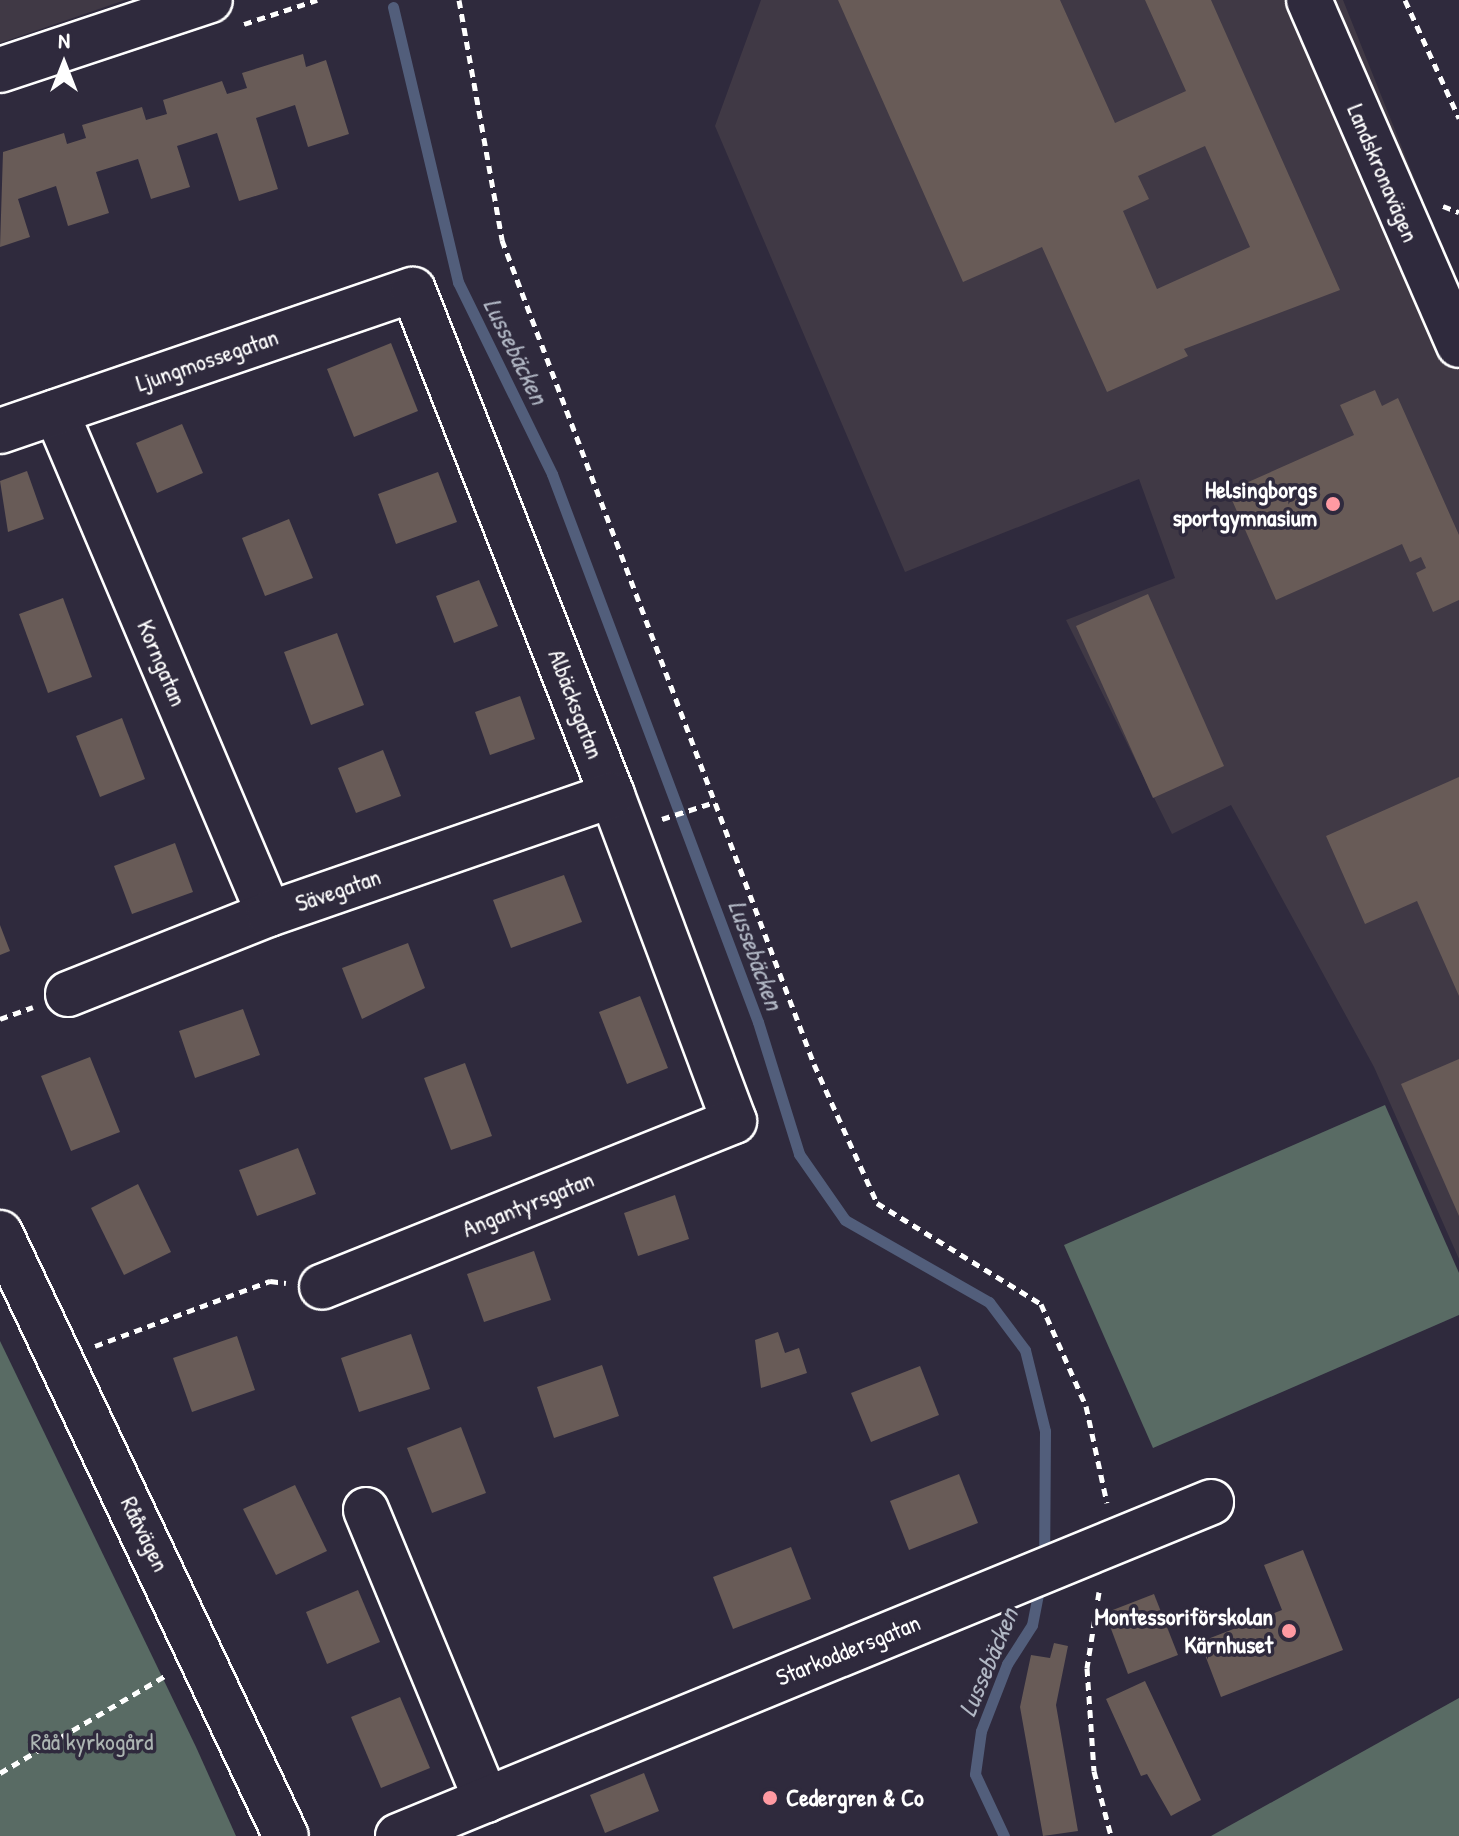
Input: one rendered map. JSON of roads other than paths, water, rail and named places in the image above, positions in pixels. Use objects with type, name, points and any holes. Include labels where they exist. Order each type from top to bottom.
[{"type":"street","points":[[0,70],[210,0]]},
{"type":"street","name":"Landskronavägen","points":[[1309,0],[1459,345]]},
{"type":"street","name":"Ljungmossegatan","points":[[0,431],[413,290]]},
{"type":"street","name":"Albäcksgatan","points":[[413,290],[612,795],[734,1121]]},
{"type":"street","name":"Korngatan","points":[[56,412],[269,914]]},
{"type":"street","name":"Sävegatan","points":[[68,994],[269,914],[612,795]]},
{"type":"street","name":"Angantyrsgatan","points":[[322,1287],[734,1121]]},
{"type":"street","name":"Rååvägen","points":[[0,1233],[203,1654],[286,1836]]},
{"type":"street","name":"Starkoddersgatan","points":[[398,1836],[1211,1502]]},
{"type":"street","points":[[366,1510],[486,1800]]},
{"type":"waterway","name":"Lussebäcken","points":[[393,7],[458,282],[552,474],[758,1022],[799,1154],[845,1220],[989,1302],[1025,1350],[1045,1431],[1044,1560]]},
{"type":"waterway","name":"Lussebäcken","points":[[1004,1836],[975,1774],[981,1731],[1007,1664],[1032,1625],[1040,1584]]},
{"type":"place","name":"Helsingborgs sportgymnasium","points":[[1333,504]]},
{"type":"place","name":"Montessoriförskolan Kärnhuset","points":[[1289,1631]]},
{"type":"place","name":"Cedergren & Co","points":[[770,1798]]},
{"type":"park label","name":"Råå kyrkogård","points":[[92,1742]]}]
